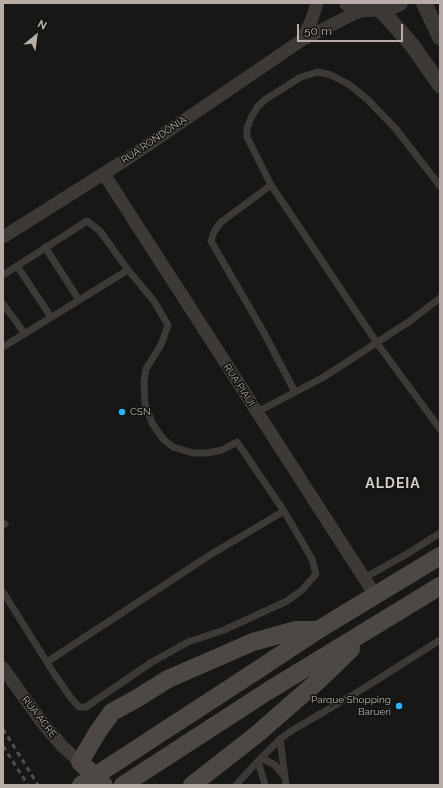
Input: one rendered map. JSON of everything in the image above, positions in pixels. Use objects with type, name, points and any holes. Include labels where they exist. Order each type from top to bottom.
[{"type":"main road","points":[[81,785],[318,630],[440,556]]},
{"type":"main road","points":[[123,785],[268,691],[440,586]]},
{"type":"main road","points":[[192,785],[256,735],[318,681],[377,625]]},
{"type":"main road","points":[[104,785],[80,762],[97,733],[112,712],[168,679],[253,642],[296,630],[318,630]]},
{"type":"street","points":[[302,40],[317,3]]},
{"type":"street","points":[[347,3],[374,9],[388,8],[400,3]]},
{"type":"street","points":[[424,3],[440,37]]},
{"type":"street","points":[[374,9],[412,45],[440,85]]},
{"type":"street","name":"RUA RONDÔNIA","points":[[3,237],[104,174],[302,40],[354,13],[374,9]]},
{"type":"street","name":"RUA PIAUÍ","points":[[104,174],[375,595]]},
{"type":"street","name":"RUA ACRE","points":[[3,668],[41,721],[62,746],[80,762]]},
{"type":"lane","points":[[440,186],[396,129],[368,100],[350,86],[331,75],[318,72],[301,76],[258,106],[247,128],[247,137],[271,185],[377,343],[440,429]]},
{"type":"lane","points":[[271,185],[220,223],[214,232],[211,241],[263,331],[295,392]]},
{"type":"lane","points":[[3,275],[87,221],[100,231],[128,270],[154,301],[168,325],[161,345],[146,369],[144,381],[145,404],[148,416],[157,432],[173,447],[193,453],[207,453],[222,450],[237,442],[284,511],[312,558],[316,574],[302,590],[287,601],[224,630],[188,642],[152,662],[86,706],[79,707],[47,662],[3,592]]},
{"type":"lane","points":[[45,247],[79,300]]},
{"type":"lane","points":[[17,266],[51,317]]},
{"type":"lane","points":[[3,347],[128,270]]},
{"type":"lane","points":[[257,412],[322,378],[410,321],[440,298]]},
{"type":"lane","points":[[3,304],[25,334]]},
{"type":"lane","points":[[47,662],[210,555],[284,511]]},
{"type":"lane","points":[[364,578],[407,554],[440,533]]},
{"type":"lane","points":[[236,785],[280,739],[291,731],[361,690],[440,640]]},
{"type":"lane","points":[[280,739],[286,785]]},
{"type":"lane","points":[[260,760],[275,766],[284,776]]},
{"type":"lane","points":[[260,760],[264,785]]},
{"type":"railway","points":[[3,729],[38,785]]},
{"type":"railway","points":[[3,746],[28,785]]},
{"type":"place","name":"CSN","points":[[122,412]]},
{"type":"place","name":"Parque Shopping Barueri","points":[[399,706]]},
{"type":"district","name":"ALDEIA","points":[[393,484]]}]
